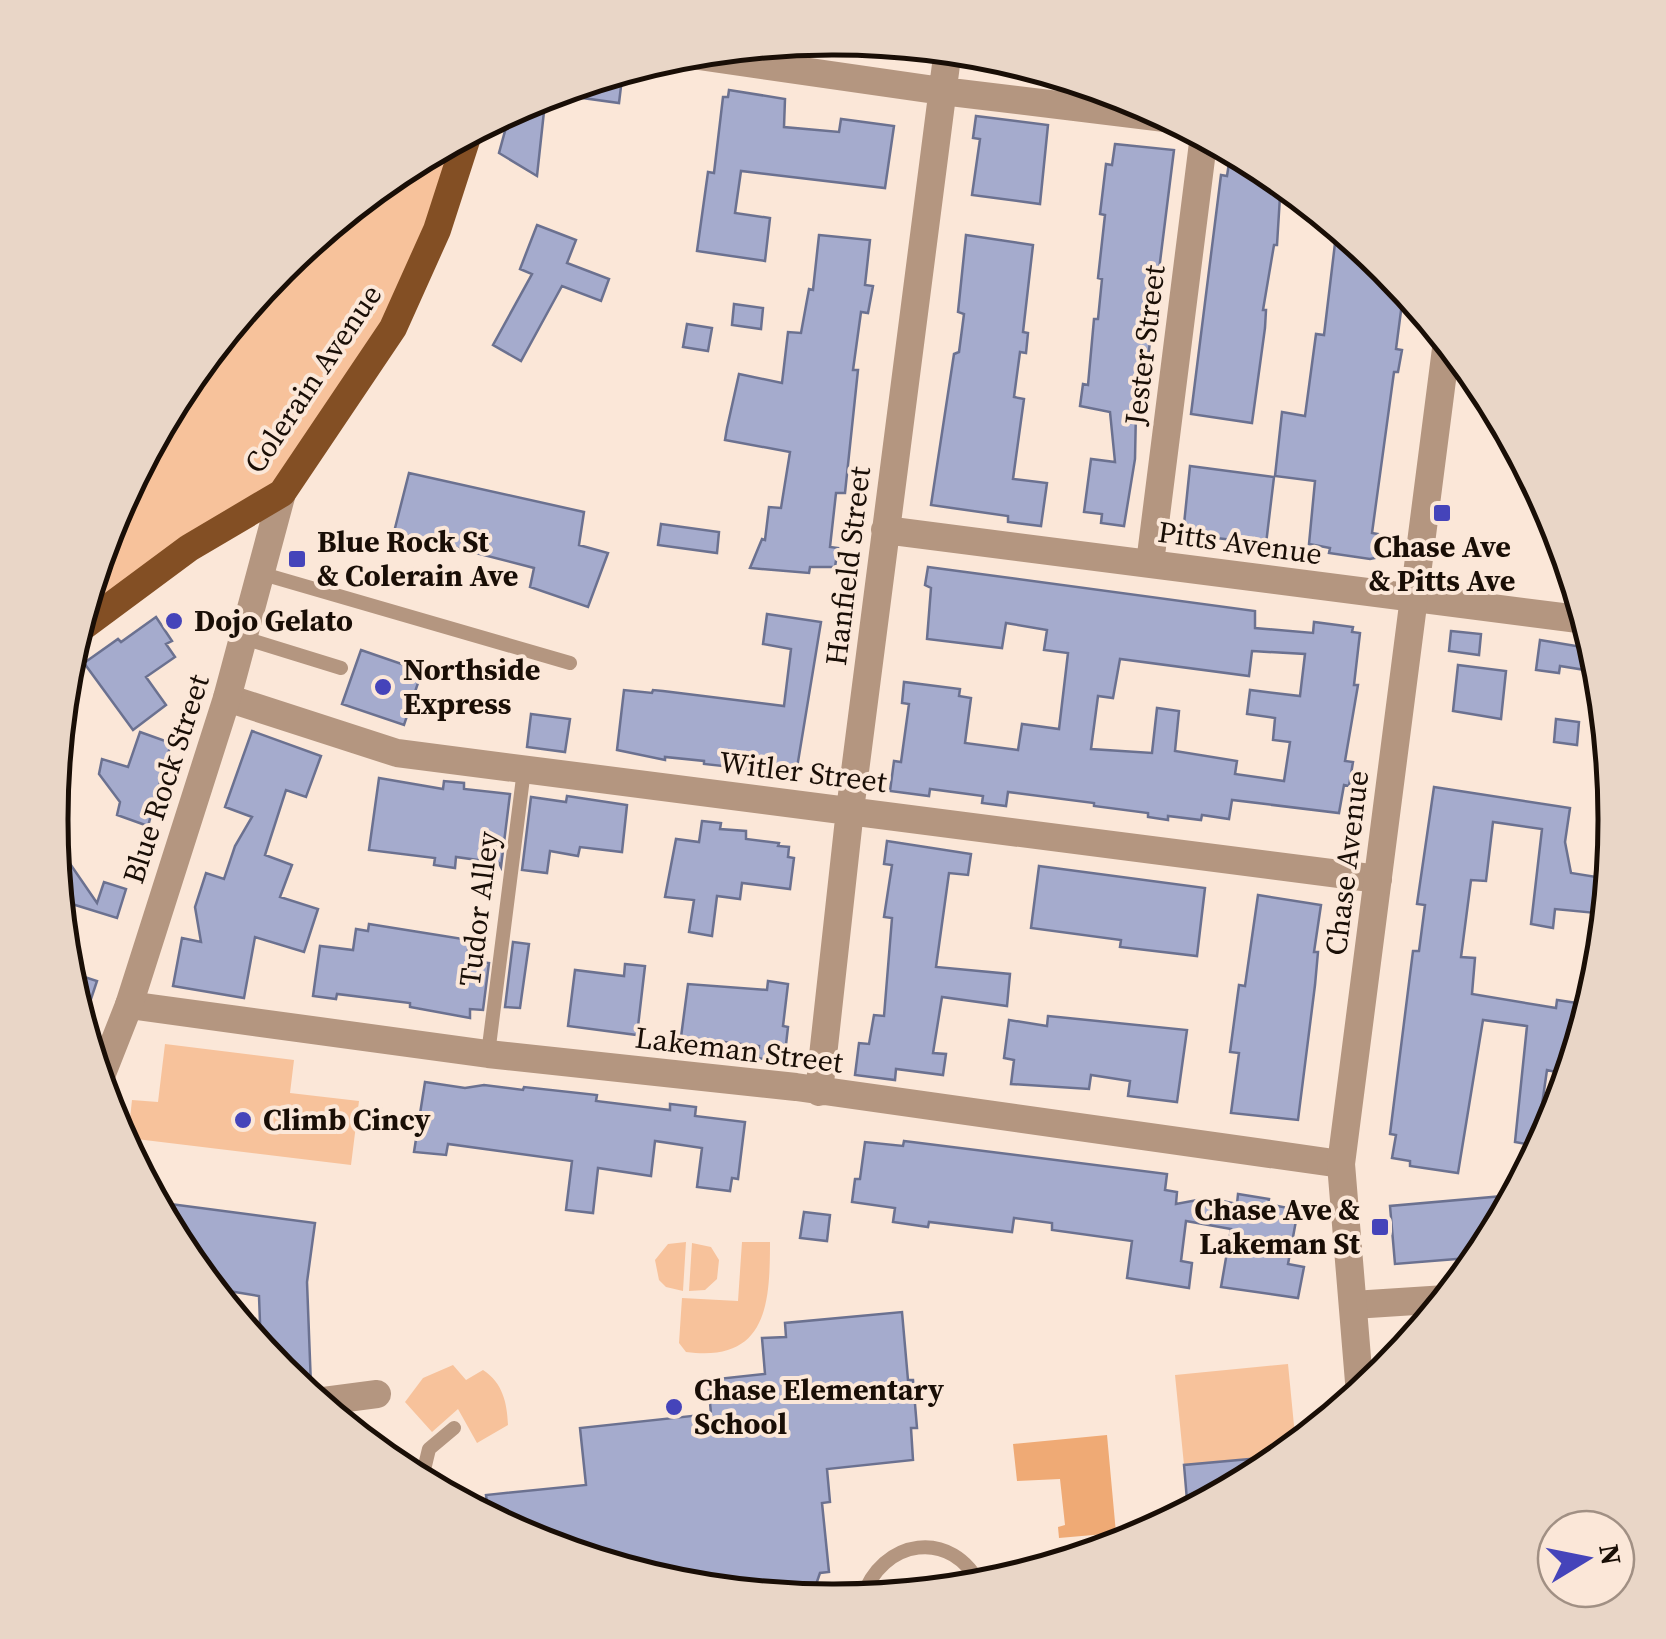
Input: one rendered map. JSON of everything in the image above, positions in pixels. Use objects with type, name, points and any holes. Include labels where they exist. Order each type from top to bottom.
[{"type":"main road","name":"Colerain Avenue","points":[[97,616],[189,548],[282,493],[393,328],[437,230],[464,150]]},
{"type":"street","points":[[733,62],[1127,114]]},
{"type":"street","name":"Hanfield Street","points":[[820,1092],[850,810],[946,64]]},
{"type":"street","name":"Jester Street","points":[[1150,564],[1202,150]]},
{"type":"street","name":"Chase Avenue","points":[[1359,1374],[1341,1164],[1445,360]]},
{"type":"street","name":"Blue Rock Street","points":[[107,1059],[129,1004],[226,698],[263,574],[282,493]]},
{"type":"street","name":"Pitts Avenue","points":[[885,530],[1570,618]]},
{"type":"street","name":"Witler Street","points":[[226,698],[397,753],[1378,879]]},
{"type":"street","name":"Lakeman Street","points":[[129,1004],[488,1054],[820,1092],[1341,1164]]},
{"type":"street","points":[[1354,1305],[1427,1301]]},
{"type":"street","points":[[336,1399],[377,1394]]},
{"type":"lane","points":[[263,574],[570,663]]},
{"type":"lane","points":[[244,638],[341,668]]},
{"type":"lane","name":"Tudor Alley","points":[[488,1054],[524,770]]},
{"type":"lane","points":[[425,1466],[430,1448],[454,1428]]},
{"type":"lane","points":[[868,1583],[878,1566],[896,1553],[916,1547],[950,1553],[971,1571]]},
{"type":"shaded area","points":[[463,151],[437,230],[282,493],[96,618],[109,574],[147,481],[226,354],[292,279],[329,245],[408,184]]},
{"type":"shaded area","name":"Climb Cincy","points":[[165,1044],[294,1060],[290,1093],[359,1101],[351,1165],[139,1139],[130,1119],[132,1100],[158,1102]]},
{"type":"shaded area","points":[[686,1242],[683,1291],[666,1287],[659,1280],[655,1260],[668,1244]]},
{"type":"shaded area","points":[[742,1242],[770,1242],[768,1287],[758,1324],[748,1338],[733,1348],[713,1353],[686,1352],[679,1343],[682,1298],[738,1301]]},
{"type":"shaded area","points":[[692,1243],[711,1247],[719,1260],[717,1279],[705,1290],[689,1291]]},
{"type":"shaded area","points":[[1288,1364],[1294,1429],[1252,1459],[1184,1465],[1175,1375]]},
{"type":"shaded area","points":[[453,1365],[466,1380],[483,1370],[495,1381],[505,1401],[508,1425],[477,1443],[458,1409],[432,1432],[405,1402],[423,1378]]},
{"type":"shaded area","points":[[1107,1435],[1116,1530],[1059,1538],[1058,1527],[1065,1525],[1060,1479],[1017,1481],[1013,1444]]},
{"type":"building","points":[[621,85],[619,103],[582,98]]},
{"type":"building","points":[[729,90],[785,99],[784,127],[839,132],[841,119],[894,126],[885,188],[741,171],[735,213],[770,218],[765,261],[697,251],[708,172],[714,173],[723,97],[728,97]]},
{"type":"building","points":[[544,112],[537,176],[499,153],[506,129]]},
{"type":"building","points":[[976,116],[1048,125],[1040,204],[972,195],[980,139],[973,138]]},
{"type":"building","points":[[1115,144],[1174,150],[1144,390],[1140,411],[1136,410],[1135,459],[1124,526],[1101,523],[1102,514],[1084,512],[1091,459],[1115,462],[1110,412],[1080,406],[1083,384],[1088,385],[1094,319],[1098,319],[1105,215],[1100,214],[1106,164],[1112,165]]},
{"type":"building","points":[[1229,166],[1280,200],[1277,245],[1263,310],[1265,328],[1252,423],[1191,414],[1221,175],[1227,176]]},
{"type":"building","points":[[537,225],[576,240],[567,263],[609,279],[601,301],[562,286],[521,361],[493,345],[532,274],[520,269]]},
{"type":"building","points":[[819,235],[870,240],[865,285],[873,286],[868,313],[861,312],[853,370],[858,370],[845,493],[836,493],[830,547],[838,548],[835,567],[810,567],[809,573],[750,568],[762,539],[765,540],[769,507],[781,508],[790,452],[725,440],[727,428],[739,374],[782,383],[788,332],[801,333],[809,289],[813,290]]},
{"type":"building","points":[[966,235],[1033,245],[1023,332],[1028,333],[1026,353],[1020,352],[1014,397],[1024,399],[1013,479],[1047,483],[1041,526],[1008,522],[1008,516],[931,505],[954,354],[959,352],[964,314],[958,312]]},
{"type":"building","points":[[1335,243],[1401,308],[1396,349],[1402,350],[1398,372],[1394,372],[1372,533],[1378,534],[1375,558],[1329,553],[1330,548],[1309,544],[1315,481],[1275,476],[1282,412],[1305,416],[1316,334],[1324,335]]},
{"type":"building","points":[[734,304],[763,308],[761,329],[732,325]]},
{"type":"building","points":[[687,324],[712,328],[708,351],[683,347]]},
{"type":"building","points":[[1190,466],[1274,477],[1266,544],[1183,534]]},
{"type":"building","points":[[409,473],[584,512],[579,545],[608,553],[588,607],[530,587],[534,568],[394,532]]},
{"type":"building","points":[[661,524],[719,532],[717,553],[658,545]]},
{"type":"building","points":[[928,567],[1255,611],[1255,628],[1313,633],[1314,622],[1353,627],[1352,632],[1360,633],[1354,685],[1358,685],[1345,761],[1353,762],[1339,813],[1232,800],[1229,819],[1202,815],[1201,820],[1168,816],[1168,820],[1094,803],[1008,792],[1006,806],[982,803],[983,796],[930,789],[929,796],[890,791],[894,761],[901,762],[909,704],[902,703],[904,682],[960,689],[959,696],[971,698],[965,743],[1018,750],[1022,724],[1059,729],[1068,653],[1044,650],[1047,630],[1006,623],[1002,648],[927,639],[931,588],[925,585]],"holes":[[[1252,651],[1305,654],[1300,696],[1250,690],[1247,714],[1275,718],[1273,740],[1290,742],[1284,781],[1235,774],[1237,761],[1175,751],[1179,711],[1157,708],[1152,753],[1091,749],[1098,696],[1113,698],[1120,659],[1249,676]]]},
{"type":"building","points":[[767,614],[821,622],[796,774],[704,761],[665,760],[617,750],[624,690],[784,706],[791,649],[763,644]]},
{"type":"building","points":[[156,617],[172,641],[166,644],[175,657],[146,677],[166,705],[133,730],[85,664],[118,639],[121,642]]},
{"type":"building","points":[[1451,631],[1481,634],[1479,655],[1449,651]]},
{"type":"building","points":[[1540,640],[1577,646],[1583,670],[1560,666],[1559,673],[1536,670]]},
{"type":"building","name":"Northside Express","points":[[361,650],[422,671],[404,725],[342,704]]},
{"type":"building","points":[[1458,665],[1506,671],[1501,719],[1453,711]]},
{"type":"building","points":[[531,714],[570,719],[565,752],[527,747]]},
{"type":"building","points":[[1556,719],[1579,722],[1577,745],[1554,742]]},
{"type":"building","points":[[252,731],[321,756],[306,797],[286,790],[265,855],[292,865],[280,897],[318,909],[304,952],[255,937],[244,998],[173,986],[182,938],[201,942],[195,907],[206,873],[224,879],[235,846],[252,817],[225,807]]},
{"type":"building","points":[[140,732],[171,743],[148,826],[117,815],[120,802],[99,774],[102,759],[128,767]]},
{"type":"building","points":[[379,778],[443,789],[444,781],[464,783],[464,789],[510,794],[501,867],[499,863],[456,857],[455,868],[434,865],[435,858],[369,850]]},
{"type":"building","points":[[1434,787],[1570,808],[1565,842],[1571,873],[1595,877],[1592,913],[1555,909],[1553,928],[1531,924],[1542,829],[1493,822],[1486,881],[1471,880],[1461,957],[1475,958],[1472,994],[1556,1008],[1557,1000],[1575,1003],[1557,1065],[1554,1072],[1547,1070],[1542,1104],[1525,1144],[1515,1142],[1527,1026],[1483,1020],[1458,1173],[1410,1166],[1410,1161],[1392,1158],[1396,1135],[1390,1134],[1413,951],[1419,951],[1425,905],[1417,904]]},
{"type":"building","points":[[567,796],[627,805],[622,852],[580,847],[578,856],[550,851],[547,873],[522,870],[531,797],[566,802]]},
{"type":"building","points":[[702,821],[721,823],[720,829],[746,831],[746,839],[789,847],[788,857],[794,858],[790,889],[742,883],[740,899],[717,896],[712,936],[689,932],[694,900],[665,897],[676,839],[699,842]]},
{"type":"building","points":[[887,841],[971,854],[968,875],[949,873],[936,967],[1010,974],[1007,1006],[942,997],[933,1053],[946,1054],[943,1075],[896,1069],[895,1080],[855,1075],[859,1043],[869,1044],[874,1015],[884,1016],[892,918],[884,917],[892,865],[884,864]]},
{"type":"building","points":[[70,863],[97,903],[104,882],[126,889],[117,918],[74,905]]},
{"type":"building","points":[[1039,866],[1205,888],[1197,956],[1120,947],[1121,940],[1031,928]]},
{"type":"building","points":[[1258,895],[1321,905],[1298,1120],[1231,1113],[1239,1053],[1230,1052],[1239,985],[1245,986]]},
{"type":"building","points":[[369,924],[469,940],[467,960],[489,963],[483,1010],[470,1009],[470,1018],[410,1007],[410,1003],[337,994],[336,999],[313,996],[320,946],[353,950],[356,929],[368,931]]},
{"type":"building","points":[[513,942],[529,944],[520,1008],[505,1007]]},
{"type":"building","points":[[625,964],[645,966],[637,1035],[568,1026],[575,970],[624,976]]},
{"type":"building","points":[[85,977],[97,981],[91,1000]]},
{"type":"building","points":[[768,981],[788,984],[784,1062],[758,1058],[759,1046],[681,1037],[688,984],[767,990]]},
{"type":"building","points":[[1048,1016],[1187,1030],[1177,1102],[1128,1096],[1130,1081],[1091,1075],[1089,1089],[1011,1084],[1014,1060],[1004,1058],[1009,1020],[1047,1026]]},
{"type":"building","points":[[425,1082],[597,1095],[596,1101],[670,1110],[670,1104],[696,1107],[695,1116],[745,1122],[738,1179],[732,1178],[730,1191],[697,1187],[702,1148],[655,1141],[651,1176],[598,1168],[593,1213],[566,1210],[572,1161],[448,1144],[446,1155],[414,1152]]},
{"type":"building","points":[[904,1141],[1167,1174],[1165,1190],[1177,1192],[1176,1204],[1208,1198],[1237,1204],[1238,1194],[1269,1199],[1268,1204],[1298,1210],[1288,1264],[1304,1267],[1298,1298],[1221,1287],[1231,1229],[1186,1221],[1181,1261],[1192,1263],[1189,1288],[1127,1278],[1132,1241],[1052,1230],[1052,1223],[1014,1218],[1012,1232],[929,1222],[928,1227],[893,1222],[895,1208],[852,1202],[865,1142],[903,1146]]},
{"type":"building","points":[[1498,1196],[1459,1259],[1395,1264],[1390,1206]]},
{"type":"building","points":[[172,1204],[315,1223],[307,1282],[311,1377],[260,1326],[259,1296],[231,1291]]},
{"type":"building","points":[[804,1212],[830,1215],[827,1241],[800,1238]]},
{"type":"building","points":[[902,1312],[908,1380],[913,1380],[917,1428],[911,1428],[913,1460],[827,1469],[830,1502],[822,1503],[829,1572],[820,1573],[816,1583],[733,1577],[635,1558],[540,1526],[487,1501],[486,1495],[586,1485],[580,1428],[711,1414],[708,1380],[765,1374],[762,1338],[786,1337],[785,1323]]},
{"type":"building","points":[[1252,1459],[1187,1497],[1184,1465]]},
{"type":"place","name":"Chase Ave & Pitts Ave","points":[[1442,513]]},
{"type":"place","name":"Blue Rock St & Colerain Ave","points":[[297,559]]},
{"type":"place","name":"Dojo Gelato","points":[[174,621]]},
{"type":"place","name":"Northside Express","points":[[383,687]]},
{"type":"place","name":"Climb Cincy","points":[[243,1120]]},
{"type":"place","name":"Chase Ave & Lakeman St","points":[[1380,1227]]},
{"type":"place","name":"Chase Elementary School","points":[[674,1407]]}]
